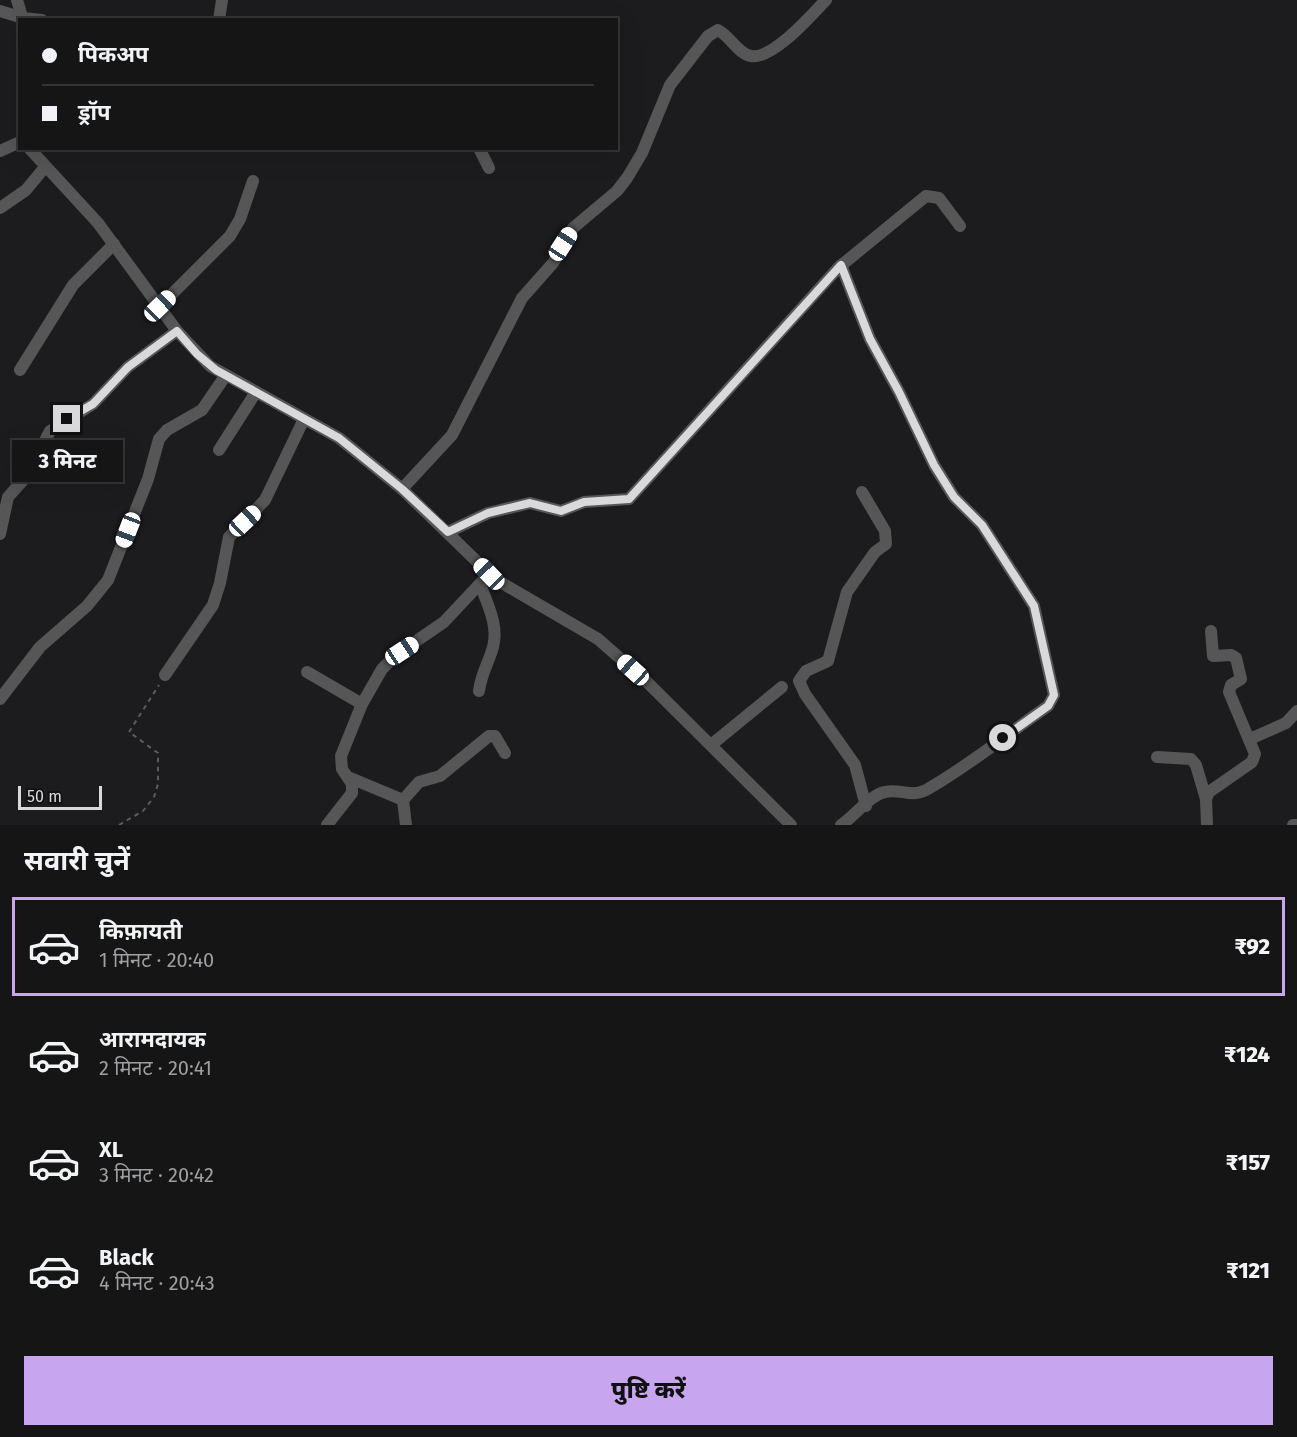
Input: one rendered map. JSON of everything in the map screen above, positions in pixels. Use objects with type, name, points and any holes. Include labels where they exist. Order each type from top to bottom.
[{"type":"street","points":[[17,0],[23,18]]},
{"type":"street","points":[[219,18],[222,0]]},
{"type":"street","points":[[402,489],[452,435],[522,298],[552,263],[573,228],[617,191],[627,178],[642,153],[670,85],[708,36],[718,30],[746,54],[753,57],[760,55],[772,50],[826,0]]},
{"type":"street","points":[[0,11],[20,18]]},
{"type":"street","points":[[0,151],[18,143]]},
{"type":"street","points":[[31,150],[114,244],[177,331],[197,354],[226,375],[339,438],[402,489],[489,574],[598,639],[648,683],[790,825]]},
{"type":"street","points":[[480,150],[489,168]]},
{"type":"street","points":[[0,208],[26,190],[45,167]]},
{"type":"street","points":[[160,306],[230,236],[240,219],[253,182]]},
{"type":"street","points":[[448,532],[488,513],[530,503],[561,511],[584,502],[622,500],[634,495],[841,265],[926,196],[939,198],[960,226]]},
{"type":"street","points":[[20,370],[73,285],[114,244]]},
{"type":"street","points":[[841,265],[870,339],[899,392],[934,465],[954,497],[982,525],[1034,606],[1054,695],[1048,706],[974,761],[924,791],[915,794],[886,791],[841,825]]},
{"type":"street","points":[[0,534],[8,497],[26,477],[50,431],[93,404],[128,367],[177,331]]},
{"type":"street","points":[[0,699],[40,647],[87,606],[108,580],[148,479],[159,439],[167,430],[202,410],[226,375]]},
{"type":"street","points":[[219,450],[256,392]]},
{"type":"street","points":[[165,675],[213,605],[229,537],[262,506],[304,419]]},
{"type":"street","points":[[862,492],[885,531],[886,544],[875,552],[847,592],[834,632],[829,660],[806,671],[800,681],[805,694],[855,765],[866,806]]},
{"type":"street","points":[[327,825],[352,793],[352,784],[342,769],[341,756],[362,704],[388,662],[444,622],[489,574]]},
{"type":"street","points":[[478,691],[495,639],[493,620],[480,584]]},
{"type":"street","points":[[1206,799],[1213,788],[1252,762],[1255,754],[1229,692],[1231,685],[1241,679],[1236,658],[1232,655],[1213,656],[1211,631]]},
{"type":"street","points":[[307,672],[362,704]]},
{"type":"street","points":[[711,745],[782,687]]},
{"type":"street","points":[[1250,739],[1286,723],[1297,711]]},
{"type":"street","points":[[406,825],[403,800],[419,782],[440,776],[489,736],[495,736],[505,753]]},
{"type":"street","points":[[1157,757],[1191,759],[1196,765],[1206,799],[1207,825]]},
{"type":"street","points":[[348,777],[403,800]]},
{"type":"path","points":[[119,825],[143,812],[156,790],[158,753],[129,732],[165,675]]},
{"type":"route","points":[[67,419],[89,408],[128,367],[177,331],[197,354],[216,370],[339,438],[402,489],[448,532],[488,513],[530,503],[561,511],[584,502],[629,499],[841,265],[870,339],[899,392],[934,465],[962,507],[982,525],[1034,606],[1054,695],[1048,706],[1003,738]]}]
